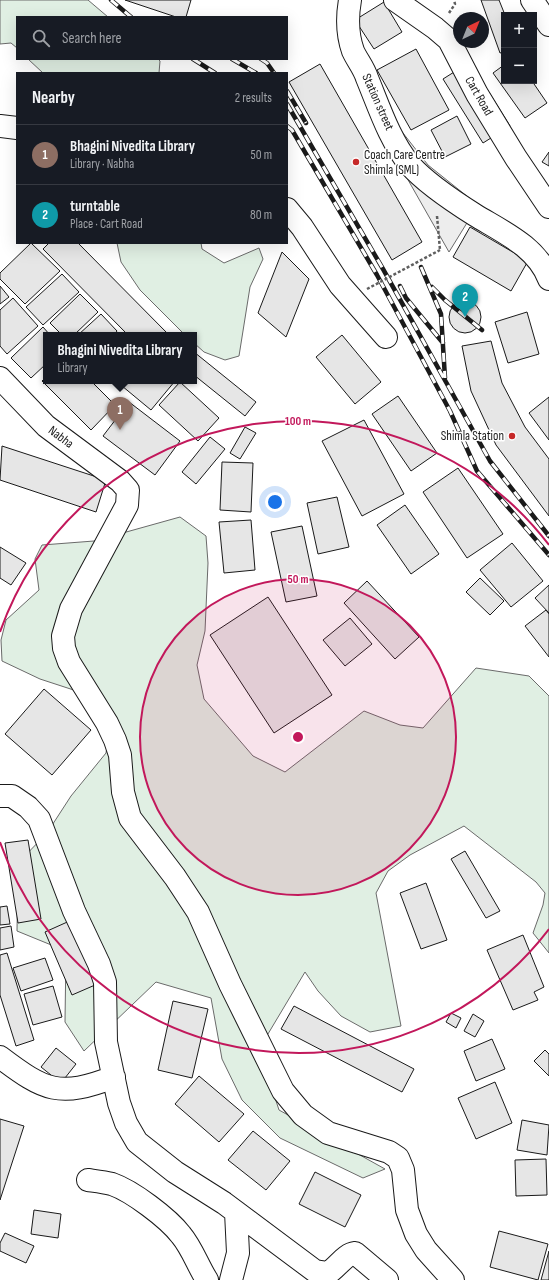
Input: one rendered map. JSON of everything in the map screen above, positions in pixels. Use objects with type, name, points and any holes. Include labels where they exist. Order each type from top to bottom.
[{"type":"street","name":"Station street","points":[[350,0],[348,28],[350,39],[385,123],[410,164],[440,190],[531,252],[540,261],[549,280]]},
{"type":"street","name":"Cart Road","points":[[395,0],[435,28],[448,40],[477,94],[516,158],[549,207]]},
{"type":"street","points":[[532,0],[549,25]]},
{"type":"street","points":[[0,126],[16,128]]},
{"type":"street","points":[[288,210],[302,227],[340,285],[386,337]]},
{"type":"street","name":"Nabha","points":[[0,378],[46,426],[120,481],[128,490],[127,505],[71,609],[63,636],[69,662],[107,723],[115,740],[120,755],[123,792],[130,818],[175,877],[198,912],[230,984],[283,1091],[302,1115],[328,1133],[390,1152],[398,1158],[403,1170],[407,1210],[416,1234],[426,1250],[454,1280]]},
{"type":"street","points":[[0,796],[12,796],[28,807],[39,819],[74,911],[99,964],[105,982],[106,1042],[126,1123],[137,1142],[175,1172],[236,1212],[315,1271],[328,1273],[336,1269],[348,1255],[355,1253],[387,1280]]},
{"type":"street","points":[[0,1057],[36,1082],[50,1088],[67,1089],[87,1087],[114,1077]]},
{"type":"street","points":[[88,1180],[110,1184],[120,1188],[144,1203],[168,1222],[186,1241],[207,1280]]},
{"type":"street","points":[[231,1280],[238,1253],[236,1212]]},
{"type":"path","points":[[367,289],[440,250],[436,213],[440,190]]},
{"type":"green space","points":[[0,0],[88,0],[107,16],[16,16],[16,47],[11,43],[0,44]]},
{"type":"green space","points":[[29,60],[160,61],[159,72],[42,72]]},
{"type":"green space","points":[[117,244],[201,244],[202,249],[224,263],[259,248],[263,259],[250,287],[239,356],[225,360],[204,352],[197,346],[197,332],[182,332],[140,290],[121,262]]},
{"type":"green space","points":[[180,517],[206,536],[208,563],[205,631],[197,665],[204,699],[253,756],[285,772],[364,711],[400,725],[423,728],[476,668],[529,676],[549,696],[549,953],[533,933],[543,905],[545,893],[536,882],[464,826],[410,855],[388,871],[376,893],[401,1026],[370,1032],[341,1016],[318,991],[305,972],[259,1049],[279,1110],[385,1169],[363,1178],[280,1138],[242,1100],[222,1059],[211,998],[156,982],[84,1051],[65,1022],[66,951],[17,931],[18,863],[47,833],[71,796],[106,753],[110,725],[92,696],[40,679],[2,661],[1,640],[6,620],[39,590],[35,559],[42,545],[94,541]]},
{"type":"shaded area","points":[[392,119],[428,165],[478,205],[449,252],[378,127]]},
{"type":"building","points":[[125,0],[191,0],[186,16],[173,16]]},
{"type":"building","points":[[481,0],[499,0],[504,12],[501,12],[501,53],[489,22],[489,12],[485,12]]},
{"type":"building","points":[[384,2],[402,32],[374,49],[355,20]]},
{"type":"building","points":[[416,49],[449,110],[411,130],[377,70]]},
{"type":"building","points":[[470,62],[510,126],[483,143],[443,79]]},
{"type":"building","name":"Coach Care Centre Shimla (SML)","points":[[320,64],[422,242],[392,260],[289,82]]},
{"type":"building","points":[[501,67],[501,84],[534,84],[547,103],[525,118],[493,73]]},
{"type":"building","points":[[457,116],[471,144],[445,157],[431,130]]},
{"type":"building","points":[[549,152],[549,166],[542,162]]},
{"type":"building","points":[[470,227],[528,261],[511,291],[453,257]]},
{"type":"building","points":[[30,244],[32,244],[60,271],[25,304],[0,279],[0,273]]},
{"type":"building","points":[[48,244],[79,244],[166,332],[125,332],[43,249]]},
{"type":"building","points":[[282,252],[309,279],[286,337],[258,313]]},
{"type":"building","points":[[62,274],[79,292],[43,325],[26,307]]},
{"type":"building","points":[[0,286],[9,297],[0,304]]},
{"type":"building","points":[[80,294],[98,312],[77,332],[59,332],[50,323]]},
{"type":"building","points":[[13,298],[38,326],[7,354],[0,346],[0,310]]},
{"type":"building","points":[[462,301],[468,301],[478,308],[481,317],[480,323],[474,330],[468,333],[462,333],[452,326],[449,320],[449,314],[456,304]]},
{"type":"building","points":[[527,312],[539,354],[508,363],[495,322]]},
{"type":"building","points":[[101,314],[117,331],[116,332],[81,332]]},
{"type":"building","points":[[43,327],[47,332],[43,332],[43,367],[31,378],[11,358]]},
{"type":"building","points":[[342,335],[381,382],[355,404],[316,357]]},
{"type":"building","name":"Shimla Station","points":[[491,341],[502,383],[525,427],[549,459],[549,516],[496,445],[471,391],[462,346]]},
{"type":"building","points":[[197,354],[256,402],[245,416],[197,377]]},
{"type":"building","points":[[45,384],[94,384],[115,405],[91,430]]},
{"type":"building","points":[[120,384],[173,384],[151,410]]},
{"type":"building","points":[[178,384],[182,384],[219,418],[198,441],[159,405]]},
{"type":"building","points":[[398,396],[437,453],[411,471],[372,414]]},
{"type":"building","points":[[549,397],[549,440],[529,413]]},
{"type":"building","points":[[129,402],[180,441],[155,475],[103,436]]},
{"type":"building","points":[[364,420],[404,494],[362,516],[322,441]]},
{"type":"building","points":[[245,427],[256,433],[240,459],[230,453]]},
{"type":"building","points":[[210,437],[225,449],[196,484],[182,472]]},
{"type":"building","points":[[2,446],[106,480],[96,512],[0,480]]},
{"type":"building","points":[[222,462],[253,463],[251,512],[220,510]]},
{"type":"building","points":[[458,468],[503,534],[467,558],[423,492]]},
{"type":"building","points":[[337,497],[349,547],[318,554],[307,503]]},
{"type":"building","points":[[405,505],[439,554],[411,574],[377,525]]},
{"type":"building","points":[[251,520],[255,570],[224,573],[219,522]]},
{"type":"building","points":[[302,526],[317,596],[286,602],[271,532]]},
{"type":"building","points":[[512,543],[543,581],[511,607],[480,570]]},
{"type":"building","points":[[0,547],[26,563],[11,585],[0,578]]},
{"type":"building","points":[[480,578],[504,601],[490,615],[466,592]]},
{"type":"building","points":[[367,581],[419,637],[395,659],[344,603]]},
{"type":"building","points":[[549,585],[549,613],[535,598]]},
{"type":"building","points":[[268,597],[332,695],[274,733],[210,635]]},
{"type":"building","points":[[546,610],[549,614],[549,657],[525,626]]},
{"type":"building","points":[[350,618],[372,644],[345,666],[323,640]]},
{"type":"building","points":[[44,689],[91,730],[52,775],[5,734]]},
{"type":"building","points":[[28,840],[41,919],[18,923],[5,843]]},
{"type":"building","points":[[465,851],[500,911],[486,918],[451,859]]},
{"type":"building","points":[[426,883],[447,940],[421,949],[400,893]]},
{"type":"building","points":[[7,906],[10,924],[0,925],[0,907]]},
{"type":"building","points":[[74,919],[102,982],[72,995],[45,932]]},
{"type":"building","points":[[11,926],[14,947],[0,950],[0,928]]},
{"type":"building","points":[[523,935],[544,987],[534,992],[538,1000],[513,1010],[487,950]]},
{"type":"building","points":[[7,953],[34,1040],[16,1046],[0,995],[0,955]]},
{"type":"building","points":[[45,958],[53,980],[21,991],[13,968]]},
{"type":"building","points":[[53,986],[62,1017],[33,1025],[24,994]]},
{"type":"building","points":[[173,1001],[208,1009],[192,1078],[158,1070]]},
{"type":"building","points":[[294,1006],[414,1069],[402,1092],[281,1029]]},
{"type":"building","points":[[451,1013],[461,1018],[456,1028],[446,1022]]},
{"type":"building","points":[[473,1014],[484,1021],[475,1037],[464,1031]]},
{"type":"building","points":[[492,1039],[505,1069],[476,1081],[464,1051]]},
{"type":"building","points":[[56,1048],[76,1064],[61,1083],[41,1067]]},
{"type":"building","points":[[545,1050],[549,1054],[549,1076],[534,1061]]},
{"type":"building","points":[[199,1076],[244,1114],[219,1142],[175,1104]]},
{"type":"building","points":[[495,1082],[512,1123],[476,1139],[458,1098]]},
{"type":"building","points":[[0,1119],[24,1126],[0,1200]]},
{"type":"building","points":[[522,1120],[549,1125],[547,1155],[517,1150]]},
{"type":"building","points":[[253,1131],[290,1161],[266,1190],[228,1160]]},
{"type":"building","points":[[546,1159],[547,1195],[516,1196],[515,1160]]},
{"type":"building","points":[[315,1172],[361,1195],[345,1227],[299,1204]]},
{"type":"building","points":[[34,1210],[61,1214],[58,1238],[31,1234]]},
{"type":"building","points":[[499,1231],[548,1244],[538,1280],[490,1267]]},
{"type":"building","points":[[5,1233],[34,1246],[26,1263],[0,1251],[0,1243]]},
{"type":"building","points":[[549,1251],[549,1280],[541,1280]]},
{"type":"railway","points":[[111,0],[130,16]]},
{"type":"railway","points":[[195,60],[213,72]]},
{"type":"railway","points":[[234,60],[254,72]]},
{"type":"railway","points":[[262,60],[267,63],[273,72]]},
{"type":"railway","points":[[288,93],[306,123]]},
{"type":"railway","points":[[288,106],[383,269],[490,461],[549,536]]},
{"type":"railway","points":[[288,127],[292,130],[377,275],[450,411],[477,471],[549,555]]},
{"type":"railway","points":[[421,267],[441,314],[445,378]]},
{"type":"railway","points":[[400,286],[406,298],[443,343]]},
{"type":"railway","points":[[432,287],[445,300],[482,330]]},
{"type":"place","name":"Coach Care Centre Shimla (SML)","points":[[356,162]]},
{"type":"place","name":"turntable","points":[[465,317]]},
{"type":"place","name":"Bhagini Nivedita Library","points":[[120,430]]},
{"type":"place","name":"Shimla Station","points":[[512,436]]}]
